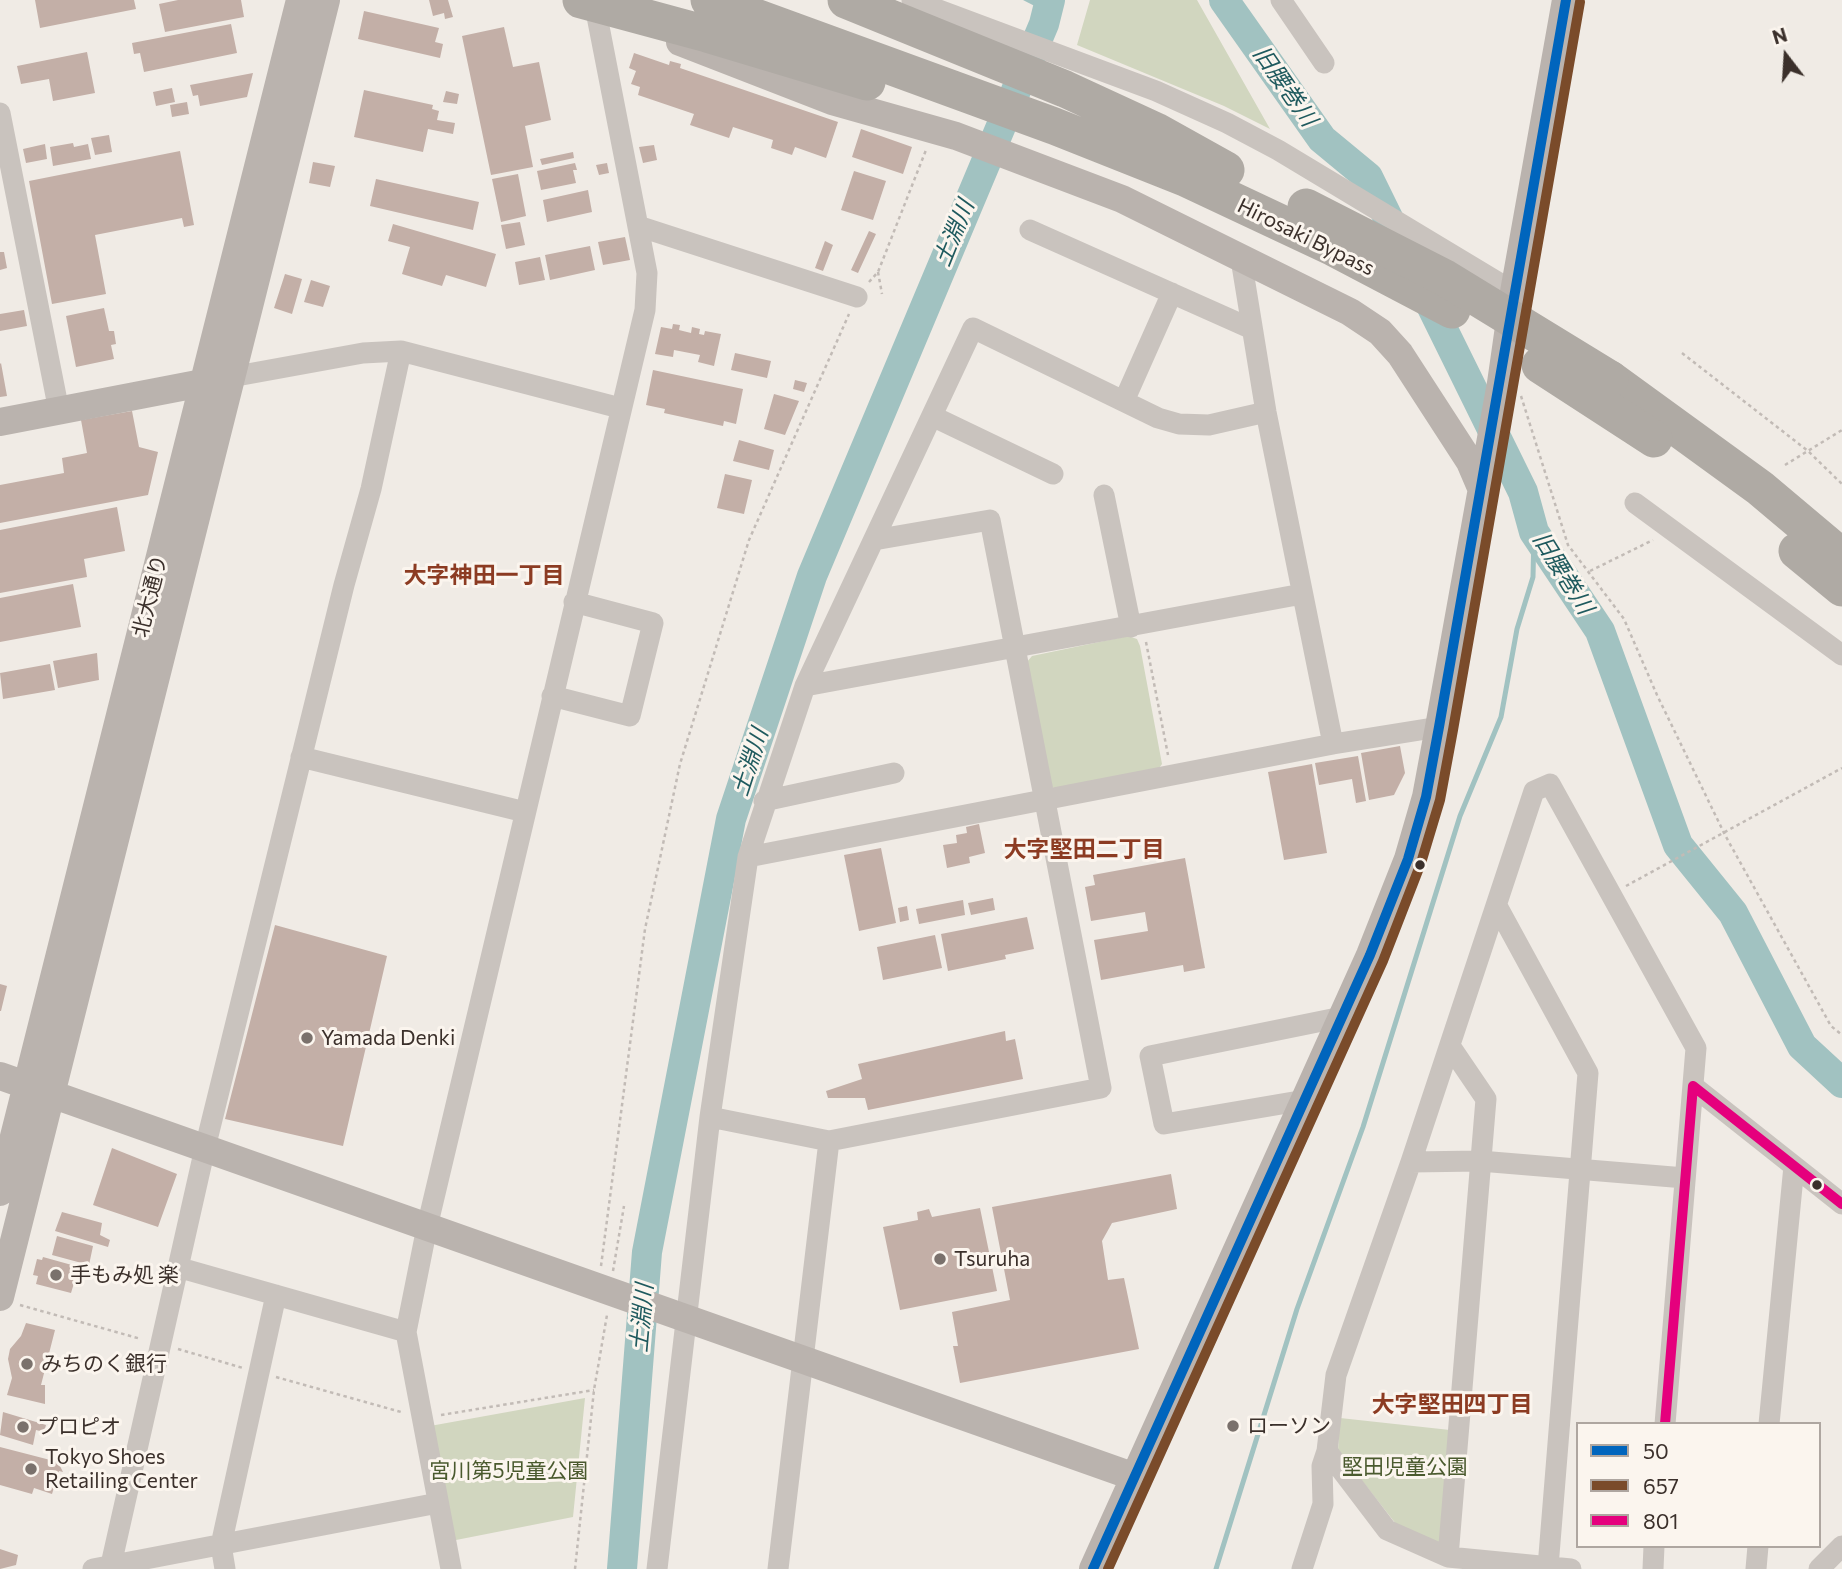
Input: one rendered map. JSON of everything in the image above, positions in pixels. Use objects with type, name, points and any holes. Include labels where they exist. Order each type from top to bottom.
[{"type":"highway","points":[[709,0],[972,83],[1057,114]]},
{"type":"highway","points":[[777,0],[972,83],[1057,114]]},
{"type":"highway","points":[[845,0],[972,83]]},
{"type":"highway","points":[[588,3],[708,33],[972,83]]},
{"type":"highway","name":"Hirosaki Bypass","points":[[1057,114],[1163,170],[1334,248],[1452,310],[1760,488],[1842,557]]},
{"type":"highway","name":"Hirosaki Bypass","points":[[1057,114],[1226,170],[1306,207],[1445,278],[1610,379],[1658,428],[1842,588]]},
{"type":"street","name":"北大通り","points":[[0,1192],[39,1091],[204,383],[300,0]]},
{"type":"street","points":[[8,1300],[39,1091],[231,377],[326,0]]},
{"type":"street","points":[[912,0],[972,83]]},
{"type":"street","points":[[1282,0],[1324,62]]},
{"type":"street","points":[[1093,1569],[1342,1017],[1392,904],[1408,859],[1426,797],[1439,727],[1501,388],[1514,292],[1566,0]]},
{"type":"street","points":[[451,1569],[406,1332],[427,1227],[645,310],[647,273],[588,3]]},
{"type":"street","points":[[1482,491],[1470,462],[1400,354],[1380,332],[1350,312],[1122,199],[1057,114],[1156,91],[1278,150],[1514,292]]},
{"type":"street","points":[[0,113],[59,411]]},
{"type":"street","points":[[638,226],[857,297]]},
{"type":"street","points":[[1030,230],[1252,329]]},
{"type":"street","points":[[1241,258],[1266,412],[1334,744]]},
{"type":"street","points":[[1124,401],[1172,293]]},
{"type":"street","points":[[657,1569],[684,1317],[748,857],[764,801],[805,686],[974,328],[1124,401],[1179,424],[1209,425],[1266,412]]},
{"type":"street","points":[[401,351],[371,489],[301,757],[104,1568],[438,1503]]},
{"type":"street","points":[[0,422],[363,353],[401,351],[620,408]]},
{"type":"street","points":[[932,416],[1053,474]]},
{"type":"street","points":[[1104,495],[1137,626]]},
{"type":"street","points":[[1635,503],[1842,655]]},
{"type":"street","points":[[710,1117],[829,1141],[1101,1088],[990,520],[874,540]]},
{"type":"street","points":[[805,686],[1302,594]]},
{"type":"street","points":[[552,695],[630,716],[653,623],[574,602]]},
{"type":"street","points":[[748,857],[1045,798],[1439,727]]},
{"type":"street","points":[[301,757],[525,812]]},
{"type":"street","points":[[764,801],[894,773]]},
{"type":"street","points":[[1302,1569],[1322,1504],[1322,1466],[1327,1451],[1336,1375],[1411,1163],[1534,791],[1550,783],[1696,1048],[1665,1422]]},
{"type":"street","points":[[1497,906],[1588,1073],[1548,1567]]},
{"type":"street","points":[[1305,1100],[1164,1124],[1150,1056],[1342,1017]]},
{"type":"street","points":[[1448,1557],[1486,1099],[1450,1046]]},
{"type":"street","points":[[0,1076],[427,1227],[609,1285],[684,1317],[1135,1477]]},
{"type":"street","points":[[1693,1086],[1842,1204]]},
{"type":"street","points":[[778,1569],[829,1141]]},
{"type":"street","points":[[1411,1163],[1480,1161],[1685,1178]]},
{"type":"street","points":[[1769,1422],[1794,1166]]},
{"type":"street","points":[[177,1267],[406,1332]]},
{"type":"street","points":[[226,1569],[221,1545],[276,1295]]},
{"type":"street","points":[[1327,1451],[1387,1530],[1448,1557],[1571,1569]]},
{"type":"street","points":[[1819,1569],[1842,1546]]},
{"type":"street","points":[[1653,1569],[1654,1548]]},
{"type":"street","points":[[1756,1569],[1758,1548]]},
{"type":"path","points":[[575,1569],[594,1390],[609,1285],[645,929],[680,764],[749,540],[857,297],[878,272],[929,144]]},
{"type":"path","points":[[878,272],[882,294]]},
{"type":"path","points":[[1682,353],[1808,451],[1842,484]]},
{"type":"path","points":[[1501,388],[1520,394],[1568,545],[1624,619],[1657,695],[1725,835],[1831,1026],[1842,1035]]},
{"type":"path","points":[[1785,465],[1842,430]]},
{"type":"path","points":[[1590,571],[1673,530]]},
{"type":"path","points":[[1137,626],[1172,775]]},
{"type":"path","points":[[1611,894],[1725,835],[1842,768]]},
{"type":"path","points":[[609,1285],[624,1206]]},
{"type":"path","points":[[8,1300],[422,1418],[594,1390]]},
{"type":"green space","points":[[1090,0],[1197,0],[1270,129],[1224,106],[1077,45]]},
{"type":"green space","points":[[1128,636],[1137,639],[1140,646],[1162,764],[1157,771],[1059,791],[1050,786],[1026,663],[1032,656]]},
{"type":"green space","name":"宮川第5児童公園","points":[[585,1398],[573,1517],[451,1541],[430,1426]]},
{"type":"green space","name":"堅田児童公園","points":[[1340,1418],[1450,1430],[1440,1546],[1396,1524],[1338,1450]]},
{"type":"water","points":[[1023,0],[1063,0],[1060,19]]},
{"type":"building","points":[[35,0],[134,0],[136,9],[40,28]]},
{"type":"building","points":[[178,0],[241,0],[244,17],[165,32],[159,4]]},
{"type":"building","points":[[429,0],[448,0],[453,17],[445,19],[444,13],[433,16]]},
{"type":"building","points":[[364,11],[439,28],[435,42],[443,44],[440,58],[358,39]]},
{"type":"building","points":[[231,24],[237,53],[144,72],[140,53],[134,54],[132,43]]},
{"type":"building","points":[[504,27],[513,67],[539,62],[551,120],[525,126],[533,167],[491,175],[462,36]]},
{"type":"building","points":[[87,52],[95,93],[53,101],[49,79],[21,84],[17,66]]},
{"type":"building","points":[[634,53],[669,65],[670,61],[681,64],[680,68],[838,122],[826,158],[795,147],[792,155],[771,148],[773,140],[733,127],[729,138],[690,125],[694,114],[638,95],[640,87],[631,84],[636,71],[629,68]]},
{"type":"building","points":[[253,73],[247,97],[200,106],[198,95],[193,96],[190,85]]},
{"type":"building","points":[[172,88],[175,102],[156,106],[153,92]]},
{"type":"building","points":[[364,90],[433,105],[432,109],[439,111],[437,120],[455,123],[453,134],[428,129],[423,152],[354,137]]},
{"type":"building","points":[[446,91],[459,94],[457,104],[443,102]]},
{"type":"building","points":[[187,102],[189,114],[172,117],[170,105]]},
{"type":"building","points":[[861,129],[912,147],[903,174],[852,157]]},
{"type":"building","points":[[109,135],[112,152],[95,155],[91,138]]},
{"type":"building","points":[[73,143],[74,147],[88,144],[91,159],[53,166],[50,147]]},
{"type":"building","points":[[45,144],[47,159],[26,163],[23,149]]},
{"type":"building","points":[[654,145],[657,160],[643,163],[639,147]]},
{"type":"building","points":[[180,151],[194,225],[184,227],[182,218],[95,235],[106,294],[52,304],[29,181]]},
{"type":"building","points":[[573,152],[574,158],[542,165],[540,159]]},
{"type":"building","points":[[313,162],[335,166],[330,187],[309,183]]},
{"type":"building","points":[[575,163],[577,170],[573,170],[576,183],[541,190],[537,171]]},
{"type":"building","points":[[607,163],[609,173],[599,175],[596,165]]},
{"type":"building","points":[[854,171],[886,181],[873,220],[841,210]]},
{"type":"building","points":[[518,174],[526,216],[501,222],[492,179]]},
{"type":"building","points":[[376,179],[479,202],[473,230],[370,206]]},
{"type":"building","points":[[588,190],[592,212],[547,222],[543,200]]},
{"type":"building","points":[[520,222],[525,245],[506,249],[501,225]]},
{"type":"building","points":[[393,224],[496,254],[486,287],[446,275],[442,286],[402,274],[410,247],[388,241]]},
{"type":"building","points":[[869,231],[876,234],[858,273],[851,270]]},
{"type":"building","points":[[625,237],[630,260],[603,265],[598,242]]},
{"type":"building","points":[[825,241],[833,245],[823,271],[815,268]]},
{"type":"building","points":[[590,246],[595,270],[550,280],[545,255]]},
{"type":"building","points":[[0,252],[4,252],[7,268],[0,270]]},
{"type":"building","points":[[540,257],[545,280],[519,285],[515,262]]},
{"type":"building","points":[[285,274],[302,279],[292,314],[274,308]]},
{"type":"building","points":[[311,280],[330,286],[323,307],[304,302]]},
{"type":"building","points":[[104,308],[109,331],[114,331],[116,344],[111,345],[114,359],[76,367],[66,316]]},
{"type":"building","points":[[24,310],[27,326],[0,331],[0,314]]},
{"type":"building","points":[[673,324],[680,325],[679,330],[691,333],[692,327],[700,329],[699,334],[704,335],[705,331],[721,334],[714,366],[698,362],[700,355],[674,350],[673,357],[655,354],[661,327],[672,329]]},
{"type":"building","points":[[735,353],[771,361],[767,378],[731,370]]},
{"type":"building","points":[[0,364],[7,396],[0,397]]},
{"type":"building","points":[[653,370],[743,389],[736,424],[724,421],[723,426],[664,413],[665,409],[646,405]]},
{"type":"building","points":[[795,380],[807,383],[804,392],[793,389]]},
{"type":"building","points":[[774,394],[799,401],[785,435],[764,429]]},
{"type":"building","points":[[132,411],[139,447],[158,452],[148,495],[0,523],[0,485],[64,473],[62,458],[87,453],[81,420]]},
{"type":"building","points":[[739,440],[774,450],[769,470],[733,461]]},
{"type":"building","points":[[725,474],[752,480],[744,514],[717,508]]},
{"type":"building","points":[[117,507],[125,551],[84,559],[87,577],[0,593],[0,530]]},
{"type":"building","points":[[73,584],[81,627],[0,642],[0,598]]},
{"type":"building","points":[[97,653],[99,680],[58,688],[53,661]]},
{"type":"building","points":[[50,664],[55,690],[3,699],[0,673]]},
{"type":"building","points":[[1400,746],[1405,773],[1394,795],[1369,800],[1361,753]]},
{"type":"building","points":[[1358,756],[1366,801],[1356,803],[1352,779],[1319,785],[1315,763]]},
{"type":"building","points":[[1312,764],[1327,853],[1284,860],[1268,772]]},
{"type":"building","points":[[979,824],[985,853],[969,857],[970,863],[947,868],[943,845],[957,843],[956,835],[967,833],[966,827]]},
{"type":"building","points":[[881,848],[896,923],[859,931],[844,855]]},
{"type":"building","points":[[1185,858],[1205,968],[1184,972],[1183,965],[1101,980],[1094,940],[1148,931],[1145,912],[1091,921],[1085,887],[1095,885],[1093,875]]},
{"type":"building","points":[[993,898],[995,910],[971,915],[968,903]]},
{"type":"building","points":[[963,900],[965,915],[919,924],[916,909]]},
{"type":"building","points":[[907,906],[909,920],[900,922],[898,908]]},
{"type":"building","points":[[1027,917],[1034,949],[1005,955],[1006,959],[948,971],[941,934]]},
{"type":"building","name":"Yamada Denki","points":[[275,925],[387,956],[343,1146],[225,1119]]},
{"type":"building","points":[[935,935],[942,968],[883,980],[877,947]]},
{"type":"building","points":[[0,984],[7,986],[1,1011],[0,1011]]},
{"type":"building","points":[[1005,1031],[1006,1041],[1015,1039],[1023,1079],[868,1110],[865,1098],[828,1098],[826,1091],[862,1079],[858,1064]]},
{"type":"building","points":[[112,1148],[177,1174],[158,1227],[93,1205]]},
{"type":"building","points":[[1171,1174],[1177,1209],[1112,1223],[1102,1241],[1108,1280],[1124,1278],[1139,1349],[960,1383],[953,1346],[958,1346],[952,1312],[1010,1300],[992,1207]]},
{"type":"building","name":"Tsuruha","points":[[980,1208],[997,1291],[900,1310],[883,1227],[918,1220],[917,1212],[929,1209],[932,1217]]},
{"type":"building","points":[[62,1212],[102,1223],[100,1235],[110,1240],[108,1247],[55,1231]]},
{"type":"building","points":[[57,1236],[93,1246],[89,1265],[52,1255]]},
{"type":"building","name":"手もみ処 楽","points":[[43,1257],[79,1267],[71,1293],[36,1284],[38,1276],[33,1275],[37,1259],[42,1260]]},
{"type":"building","name":"みちのく銀行","points":[[26,1323],[55,1330],[41,1385],[45,1385],[45,1404],[7,1395],[12,1378],[8,1359],[10,1349],[21,1336]]},
{"type":"building","name":"プロピオ","points":[[3,1412],[46,1425],[44,1432],[36,1430],[33,1445],[0,1435]]},
{"type":"building","name":"Tokyo Shoes Retailing Center","points":[[0,1447],[58,1462],[63,1472],[59,1471],[52,1494],[34,1488],[32,1494],[0,1485]]},
{"type":"building","points":[[0,1549],[18,1555],[16,1565],[0,1569]]},
{"type":"waterway","name":"土淵川","points":[[622,1569],[647,1252],[731,819],[812,576],[1044,24],[1050,0]]},
{"type":"waterway","name":"旧腰巻川","points":[[1224,0],[1322,139],[1368,177],[1395,232]]},
{"type":"waterway","name":"旧腰巻川","points":[[1423,289],[1523,492],[1534,532],[1600,631],[1678,845],[1733,913],[1802,1046],[1842,1083]]},
{"type":"waterway","points":[[1216,1569],[1297,1309],[1363,1127],[1460,816],[1501,717],[1517,629],[1533,577],[1534,532]]},
{"type":"transit line","name":"50","points":[[1093,1569],[1370,955],[1408,859],[1426,797],[1439,727],[1566,0]]},
{"type":"transit line","name":"657","points":[[1108,1569],[1383,961],[1421,863],[1440,800],[1580,2]]},
{"type":"transit line","name":"801","points":[[1693,1086],[1842,1204]]},
{"type":"transit line","name":"801","points":[[1665,1422],[1693,1086]]},
{"type":"place","name":"Yamada Denki","points":[[307,1038]]},
{"type":"place","name":"Tsuruha","points":[[940,1259]]},
{"type":"place","name":"手もみ処 楽","points":[[56,1275]]},
{"type":"place","name":"みちのく銀行","points":[[27,1364]]},
{"type":"place","name":"ローソン","points":[[1233,1426]]},
{"type":"place","name":"プロピオ","points":[[23,1427]]},
{"type":"place","name":"Tokyo Shoes Retailing Center","points":[[31,1469]]},
{"type":"district","name":"大字神田一丁目","points":[[484,575]]},
{"type":"district","name":"大字堅田二丁目","points":[[1084,849]]},
{"type":"district","name":"大字堅田四丁目","points":[[1452,1404]]}]
